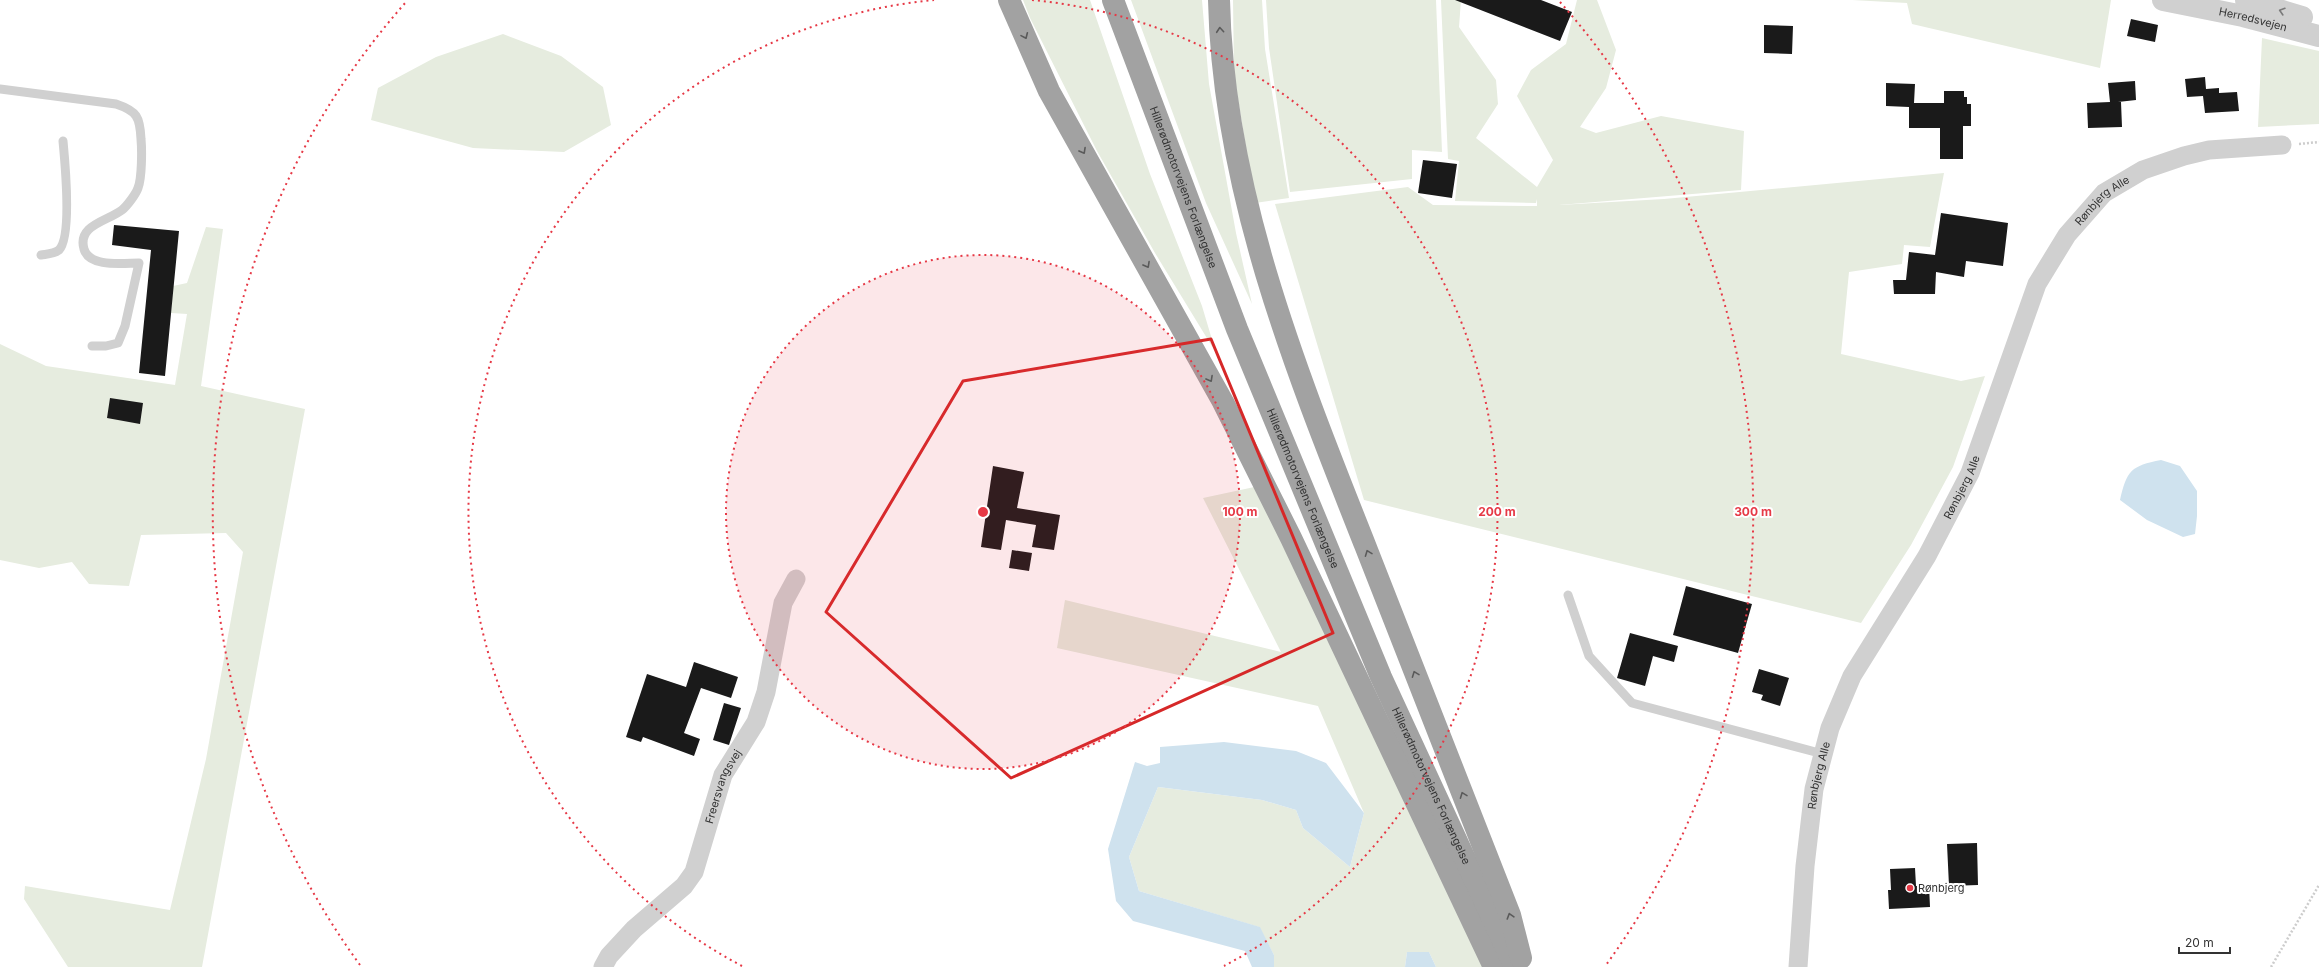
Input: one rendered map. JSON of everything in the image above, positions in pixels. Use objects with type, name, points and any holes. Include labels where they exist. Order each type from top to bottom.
[{"type":"highway","points":[[1009,0],[1049,91],[1223,402],[1291,538],[1494,967]]},
{"type":"highway","name":"Hillerødmotorvejens Forlængelse","points":[[1113,0],[1237,329],[1363,634],[1446,819],[1515,967]]},
{"type":"highway","points":[[1219,0],[1226,98],[1249,211],[1302,385],[1510,915],[1523,967]]},
{"type":"street","name":"Herredsvejen","points":[[2163,0],[2243,16],[2319,36]]},
{"type":"street","name":"Herredsvejen","points":[[2246,0],[2319,22]]},
{"type":"street","name":"Rønbjerg Alle","points":[[1798,967],[1806,858],[1814,789],[1830,728],[1852,676],[1927,556],[1970,473],[2037,284],[2067,235],[2104,193],[2143,170],[2184,156],[2209,150],[2282,144]]},
{"type":"street","name":"Freersvangsvej","points":[[603,967],[609,956],[634,929],[684,886],[694,872],[723,775],[756,722],[766,692],[783,603],[796,579]]},
{"type":"lane","points":[[0,89],[116,104],[130,108],[140,121],[142,143],[138,187],[123,209],[86,232],[82,243],[85,253],[91,259],[101,262],[139,263],[125,326],[118,343],[106,346],[92,346]]},
{"type":"lane","points":[[41,255],[52,254],[59,250],[65,237],[66,189],[64,141]]},
{"type":"lane","points":[[1568,595],[1589,656],[1632,703],[1823,754]]},
{"type":"path","points":[[2271,967],[2319,885]]},
{"type":"highlighted area","points":[[1211,339],[1333,633],[1011,778],[826,612],[963,381]]},
{"type":"shaded area","points":[[1023,0],[1090,0],[1150,174],[1202,306],[1216,353],[1155,253],[1097,151],[1030,18]]},
{"type":"shaded area","points":[[1131,0],[1202,0],[1209,84],[1236,233],[1252,304],[1206,203]]},
{"type":"shaded area","points":[[1233,0],[1262,0],[1265,49],[1289,198],[1255,203],[1234,74]]},
{"type":"shaded area","points":[[1266,0],[1436,0],[1442,152],[1412,150],[1412,179],[1290,192],[1269,48]]},
{"type":"shaded area","points":[[1441,0],[1461,0],[1459,27],[1496,80],[1498,104],[1476,138],[1537,187],[1553,160],[1517,96],[1531,70],[1566,44],[1577,0],[1597,0],[1616,50],[1606,88],[1580,127],[1596,133],[1661,116],[1744,131],[1741,190],[1559,205],[1664,199],[1944,173],[1930,247],[1904,245],[1902,264],[1849,272],[1841,354],[1961,381],[1985,376],[1953,467],[1911,545],[1861,623],[1364,500],[1275,204],[1408,187],[1433,205],[1537,206],[1537,199],[1536,203],[1455,201],[1459,161],[1448,159]]},
{"type":"shaded area","points":[[1852,0],[2111,0],[2100,68],[1912,24],[1907,3]]},
{"type":"shaded area","points":[[503,34],[561,56],[603,87],[611,125],[564,152],[473,148],[371,120],[378,88],[436,57]]},
{"type":"shaded area","points":[[2262,38],[2319,51],[2319,124],[2258,127]]},
{"type":"shaded area","points":[[206,227],[223,229],[201,386],[305,409],[202,967],[68,967],[24,899],[25,886],[170,910],[206,759],[243,552],[226,533],[141,535],[129,586],[89,584],[72,562],[39,568],[0,560],[0,344],[46,366],[175,385],[187,314],[171,313],[173,286],[187,283]]},
{"type":"shaded area","points":[[1259,486],[1489,967],[1436,967],[1429,952],[1407,952],[1405,967],[1274,967],[1274,955],[1259,927],[1139,891],[1129,857],[1158,787],[1262,800],[1296,810],[1303,828],[1350,867],[1364,813],[1318,706],[1057,648],[1065,600],[1281,652],[1203,498]]},
{"type":"water","points":[[2161,460],[2180,466],[2197,491],[2195,534],[2183,537],[2147,520],[2120,500],[2125,482],[2132,471],[2137,467]]},
{"type":"water","points":[[1224,742],[1296,751],[1326,763],[1364,813],[1350,867],[1303,828],[1296,810],[1262,800],[1158,787],[1129,857],[1139,891],[1260,927],[1274,955],[1274,967],[1252,967],[1245,951],[1133,921],[1116,901],[1108,849],[1135,762],[1147,766],[1160,763],[1160,747]]},
{"type":"water","points":[[1407,952],[1429,952],[1436,967],[1405,967]]},
{"type":"building","points":[[1455,0],[1541,0],[1572,12],[1560,41]]},
{"type":"building","points":[[2131,19],[2158,25],[2155,42],[2127,36]]},
{"type":"building","points":[[1764,25],[1793,26],[1792,54],[1764,53]]},
{"type":"building","points":[[2205,77],[2206,89],[2219,88],[2219,93],[2237,92],[2239,111],[2205,113],[2203,96],[2187,97],[2185,79]]},
{"type":"building","points":[[2135,81],[2136,100],[2118,102],[2121,102],[2122,127],[2088,128],[2087,103],[2110,102],[2108,83]]},
{"type":"building","points":[[1886,83],[1915,84],[1914,103],[1944,103],[1944,91],[1964,91],[1964,97],[1967,97],[1967,104],[1971,104],[1971,126],[1963,126],[1963,159],[1940,159],[1940,128],[1909,128],[1909,107],[1886,106]]},
{"type":"building","points":[[1423,160],[1457,164],[1452,198],[1418,193]]},
{"type":"building","points":[[1941,213],[2008,223],[2003,266],[1966,261],[1964,277],[1936,272],[1935,294],[1894,294],[1893,280],[1906,280],[1909,252],[1935,255]]},
{"type":"building","points":[[114,225],[179,231],[165,376],[139,373],[151,250],[112,245]]},
{"type":"building","points":[[110,398],[143,403],[140,424],[107,418]]},
{"type":"building","points":[[993,466],[1024,472],[1017,508],[1060,515],[1054,550],[1032,547],[1036,525],[1006,520],[1001,550],[981,547]]},
{"type":"building","points":[[1012,550],[1032,553],[1029,571],[1009,568]]},
{"type":"building","points":[[1686,586],[1752,604],[1738,653],[1673,635]]},
{"type":"building","points":[[1630,633],[1678,646],[1674,662],[1653,656],[1645,686],[1617,678]]},
{"type":"building","points":[[694,662],[738,677],[731,698],[701,688],[684,733],[700,739],[694,756],[643,737],[641,742],[626,737],[647,674],[686,687]]},
{"type":"building","points":[[1759,669],[1789,678],[1780,706],[1761,700],[1763,695],[1752,692]]},
{"type":"building","points":[[724,703],[741,708],[729,745],[713,740]]},
{"type":"building","points":[[1977,843],[1978,885],[1949,886],[1947,844]]},
{"type":"building","name":"Rønbjerg","points":[[1915,868],[1916,886],[1929,885],[1930,907],[1889,909],[1888,890],[1891,890],[1890,869]]},
{"type":"place","name":"Rønbjerg","points":[[1910,888]]}]
